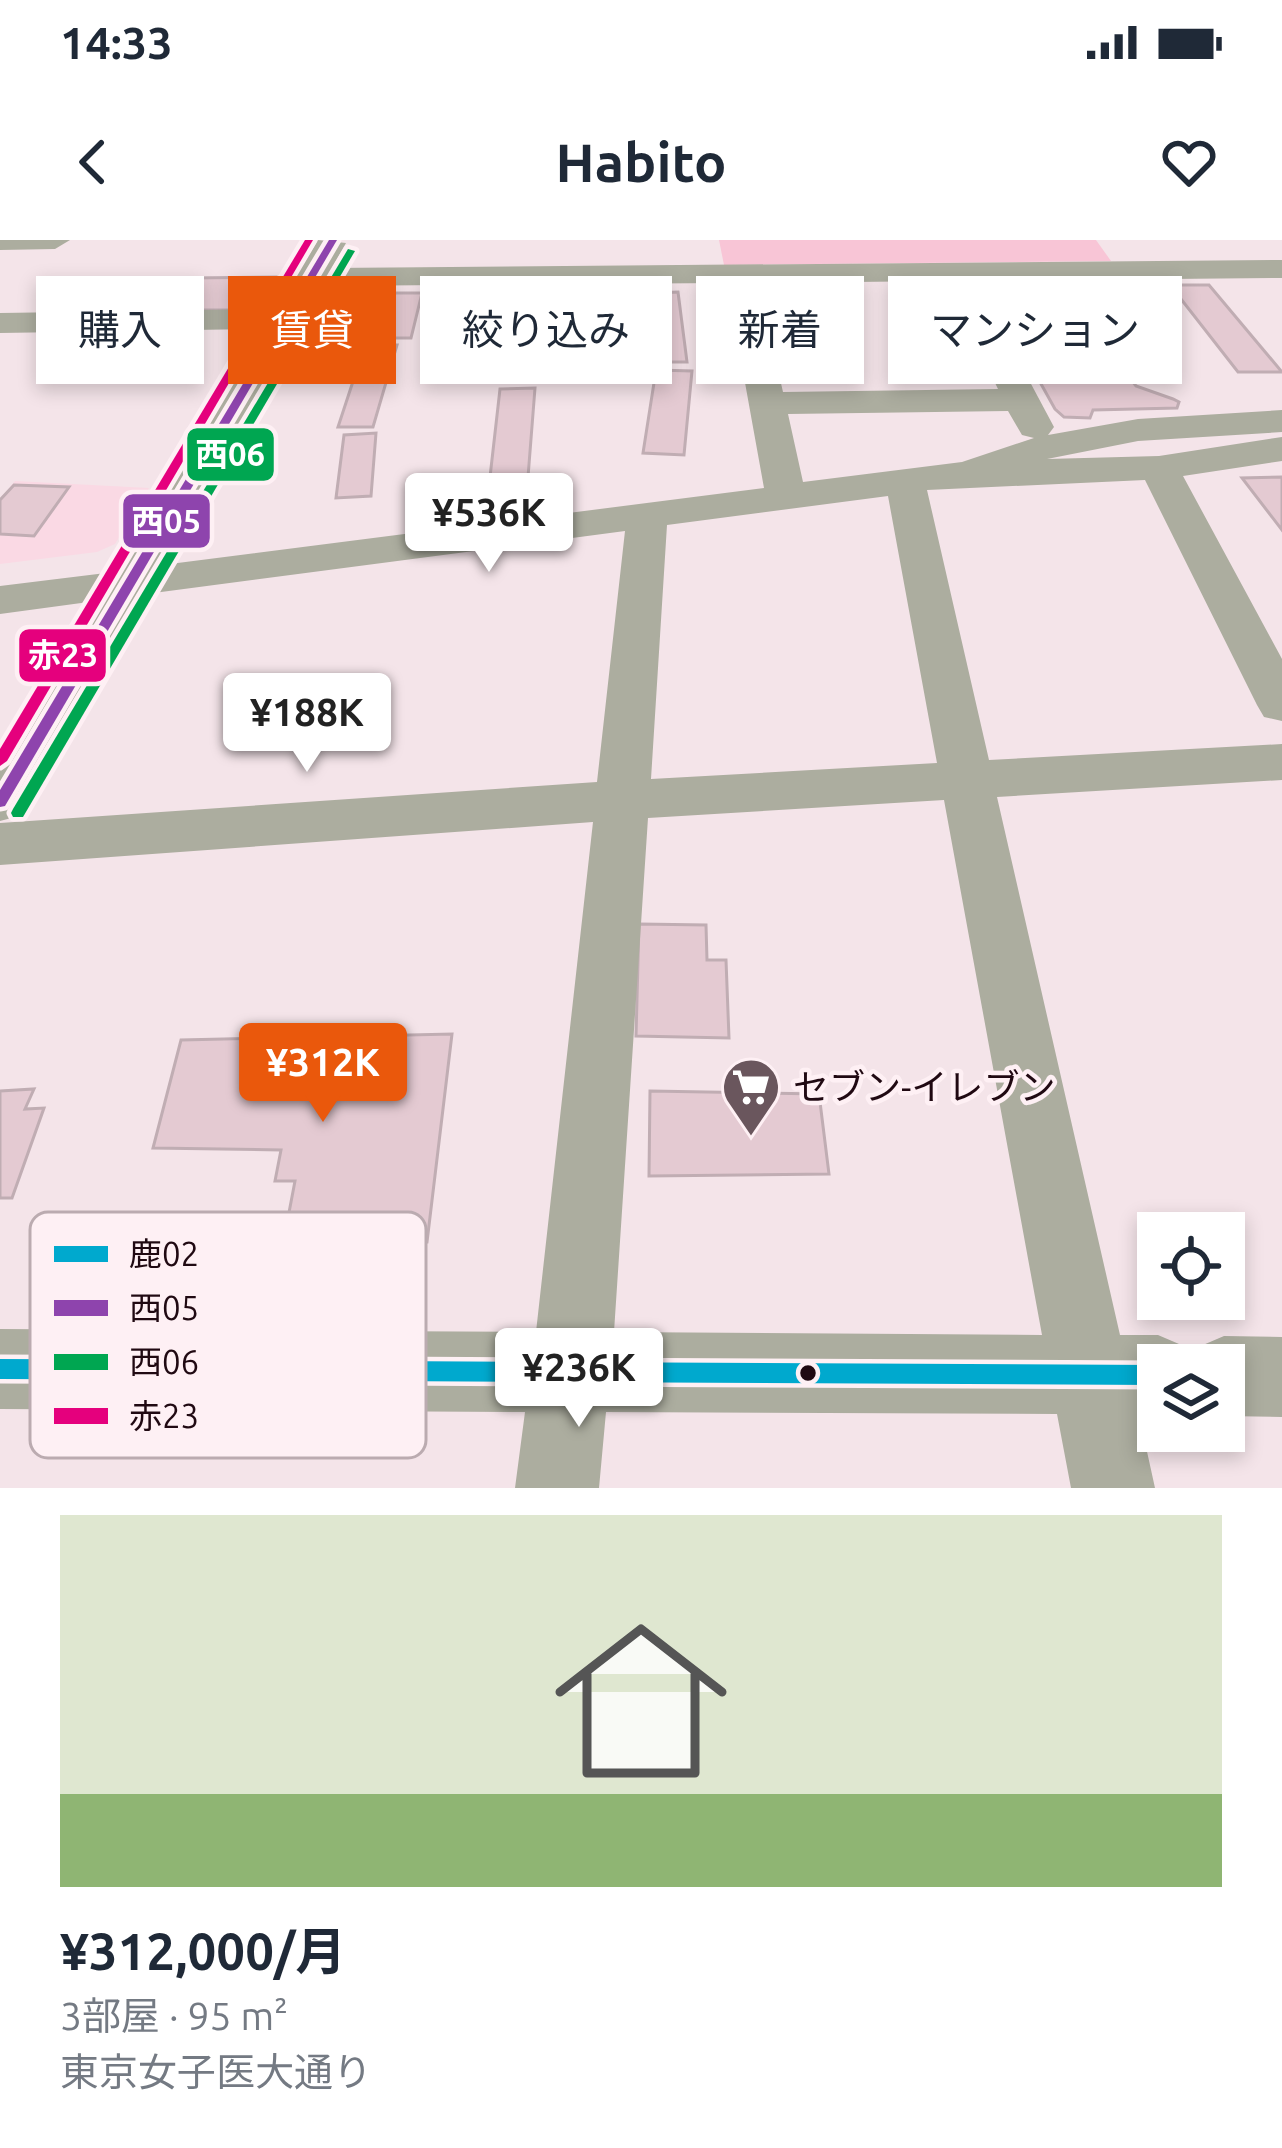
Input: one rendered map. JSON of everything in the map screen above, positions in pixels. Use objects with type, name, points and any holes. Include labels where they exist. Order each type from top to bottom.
[{"type":"street","points":[[4,243],[56,240]]},
{"type":"street","points":[[312,276],[333,240]]},
{"type":"street","points":[[623,274],[631,240]]},
{"type":"street","points":[[1108,240],[1132,271]]},
{"type":"street","points":[[396,276],[1282,269]]},
{"type":"street","points":[[956,272],[1045,446]]},
{"type":"street","points":[[741,273],[786,496]]},
{"type":"street","points":[[0,350],[15,323],[228,320]]},
{"type":"street","points":[[0,802],[248,384]]},
{"type":"street","points":[[769,403],[1021,400]]},
{"type":"street","points":[[968,472],[1045,446],[1185,425],[1282,421]]},
{"type":"street","points":[[0,600],[968,472],[1159,468],[1282,449]]},
{"type":"street","points":[[1159,468],[1282,705]]},
{"type":"street","points":[[905,481],[966,780],[1123,1375],[1113,1488]]},
{"type":"street","points":[[557,1488],[647,515]]},
{"type":"street","points":[[0,844],[624,800],[1282,762]]},
{"type":"street","points":[[0,1370],[30,1370]]},
{"type":"street","points":[[426,1371],[1123,1375]]},
{"type":"street","points":[[1245,1376],[1282,1377]]},
{"type":"shaded area","points":[[719,240],[1096,240],[1111,261],[724,265]]},
{"type":"shaded area","points":[[15,481],[149,488],[115,544],[97,552],[0,564],[0,499]]},
{"type":"building","points":[[204,278],[228,278],[228,310],[204,310]]},
{"type":"building","points":[[1182,285],[1209,285],[1282,372],[1238,372],[1182,300]]},
{"type":"building","points":[[672,292],[678,292],[687,362],[672,362]]},
{"type":"building","points":[[396,293],[420,293],[411,338],[396,338]]},
{"type":"building","points":[[672,370],[692,371],[684,455],[643,453],[654,384],[672,384]]},
{"type":"building","points":[[352,384],[386,384],[373,427],[338,427]]},
{"type":"building","points":[[1041,384],[1134,384],[1179,402],[1177,408],[1093,410],[1090,418],[1064,417]]},
{"type":"building","points":[[535,388],[528,477],[490,477],[500,389]]},
{"type":"building","points":[[376,433],[371,496],[336,498],[344,435]]},
{"type":"building","points":[[1282,477],[1282,530],[1242,478]]},
{"type":"building","points":[[14,485],[69,487],[34,536],[0,534],[0,500]]},
{"type":"building","points":[[639,924],[706,925],[707,960],[726,960],[729,1038],[636,1036]]},
{"type":"building","points":[[452,1034],[427,1242],[426,1212],[289,1212],[295,1181],[275,1181],[281,1150],[153,1148],[181,1040]]},
{"type":"building","points":[[34,1089],[25,1109],[44,1108],[12,1198],[0,1198],[0,1091]]},
{"type":"building","points":[[650,1091],[819,1094],[829,1174],[649,1176]]},
{"type":"transit line","name":"赤23","points":[[0,761],[309,240]]},
{"type":"transit line","name":"西05","points":[[0,802],[333,240]]},
{"type":"transit line","name":"西06","points":[[18,813],[351,251]]},
{"type":"transit line","name":"鹿02","points":[[0,1369],[30,1369]]},
{"type":"transit line","name":"鹿02","points":[[426,1371],[1137,1375]]},
{"type":"place","name":"セブン-イレブン","points":[[751,1138]]}]
